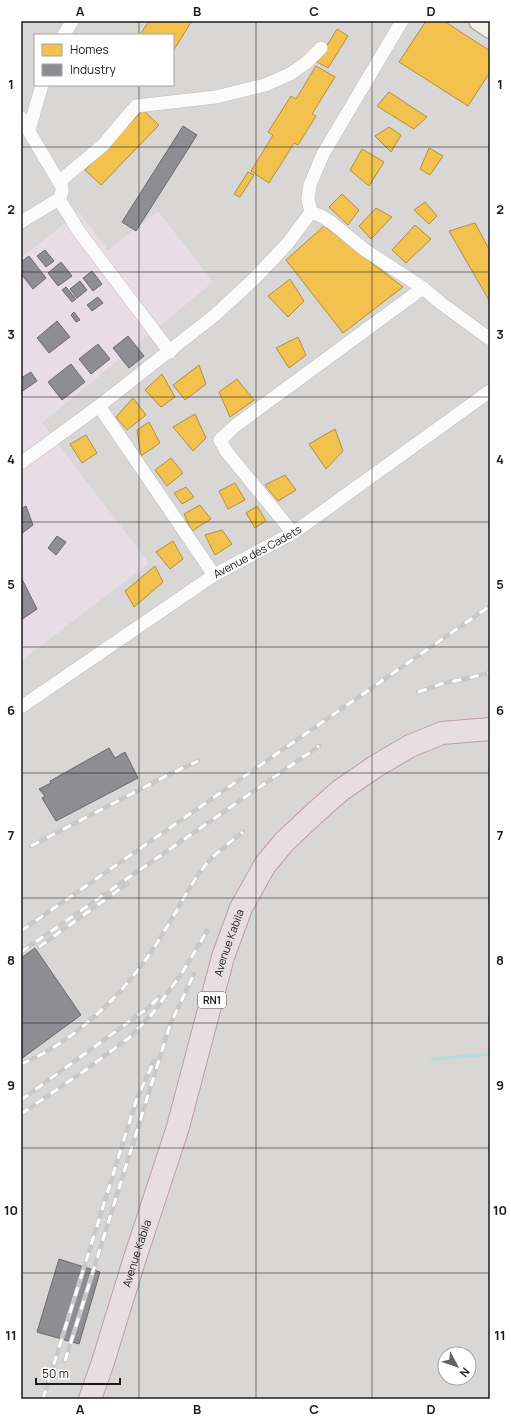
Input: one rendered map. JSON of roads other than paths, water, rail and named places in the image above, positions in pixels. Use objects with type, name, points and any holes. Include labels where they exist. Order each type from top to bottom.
[{"type":"highway","name":"Avenue Kabila","points":[[90,1399],[178,1127],[223,957],[240,908],[265,865],[284,842],[316,812],[341,790],[376,766],[410,746],[442,733],[490,728]]},
{"type":"street","points":[[65,34],[72,21]]},
{"type":"street","points":[[21,463],[99,406],[216,315],[288,243],[311,212],[308,199],[310,185],[323,154],[402,21]]},
{"type":"street","points":[[478,21],[490,29]]},
{"type":"street","points":[[60,181],[103,145],[136,106],[216,97],[265,85],[290,74],[306,63],[321,48]]},
{"type":"street","points":[[29,130],[42,86]]},
{"type":"street","points":[[21,118],[60,181],[62,187],[62,192],[59,199],[21,222]]},
{"type":"street","points":[[59,199],[80,233],[170,352]]},
{"type":"street","points":[[311,212],[321,216],[366,250],[423,288],[442,304],[490,339]]},
{"type":"street","points":[[293,533],[226,451],[220,440],[234,426],[423,288]]},
{"type":"street","name":"Avenue des Cadets","points":[[21,707],[214,575],[293,533],[490,391]]},
{"type":"street","points":[[99,406],[214,575]]},
{"type":"waterway","points":[[432,1059],[490,1054]]},
{"type":"railway","points":[[21,931],[490,606]]},
{"type":"railway","points":[[418,692],[441,684],[490,673]]},
{"type":"railway","points":[[21,952],[319,746]]},
{"type":"railway","points":[[31,846],[198,761]]},
{"type":"railway","points":[[21,1064],[62,1042],[100,1012],[148,957],[205,865],[243,832]]},
{"type":"railway","points":[[39,947],[127,884]]},
{"type":"railway","points":[[21,1114],[87,1069],[130,1037],[153,1013],[182,973],[207,931]]},
{"type":"railway","points":[[65,1361],[170,1025],[194,974]]},
{"type":"railway","points":[[21,1100],[148,1008],[159,997]]},
{"type":"railway","points":[[43,1399],[136,1101],[154,1061]]}]
